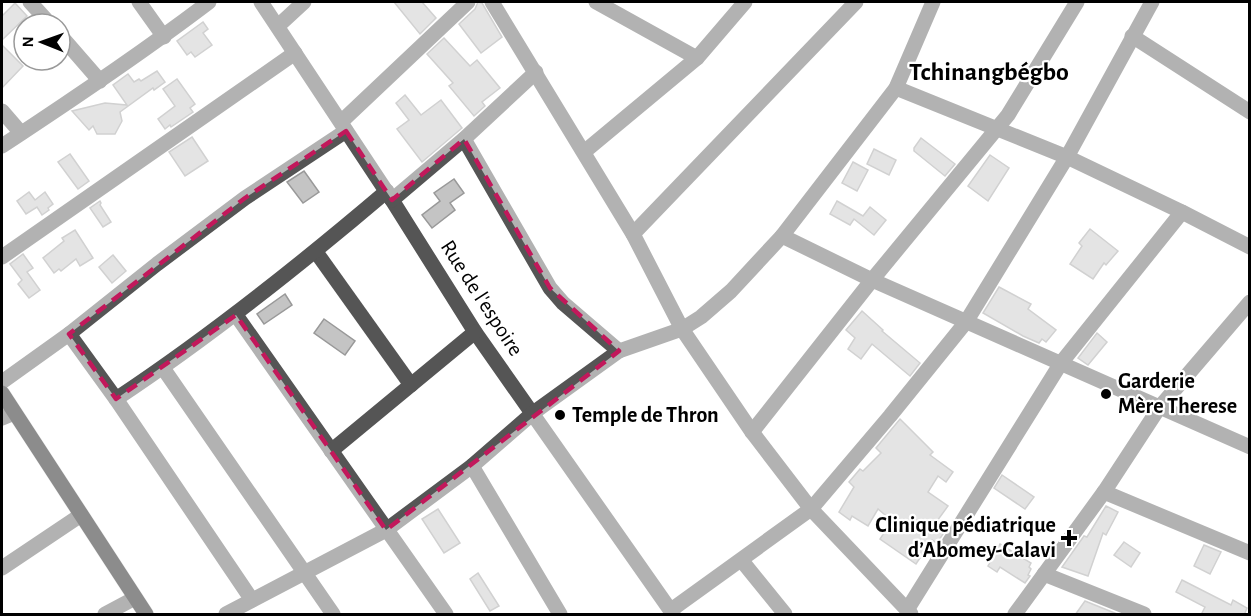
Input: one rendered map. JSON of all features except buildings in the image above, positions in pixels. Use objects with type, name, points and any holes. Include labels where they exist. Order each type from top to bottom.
[{"type":"main road","points":[[2,393],[8,415],[81,515],[146,615]]},
{"type":"street","points":[[139,2],[164,37]]},
{"type":"street","points":[[2,146],[164,37],[209,2]]},
{"type":"street","name":"Rue de l'espoire","points":[[261,2],[390,195],[475,332],[672,613]]},
{"type":"street","points":[[278,26],[304,2]]},
{"type":"street","points":[[2,382],[69,334],[212,222],[343,126],[468,2]]},
{"type":"street","points":[[492,2],[633,234],[681,329],[752,432],[811,509],[909,612],[1061,363],[1182,212]]},
{"type":"street","points":[[596,2],[697,58]]},
{"type":"street","points":[[633,234],[856,2]]},
{"type":"street","points":[[226,615],[386,530],[472,466],[533,413],[619,351],[681,329],[701,317],[731,291],[782,236],[896,88],[933,2]]},
{"type":"street","points":[[752,432],[872,280],[1008,115],[1022,96],[1077,2]]},
{"type":"street","points":[[672,613],[811,509],[966,322],[1067,157],[1152,2]]},
{"type":"street","points":[[584,152],[697,58],[738,4]]},
{"type":"street","points":[[1132,36],[1250,112]]},
{"type":"street","points":[[72,49],[100,81]]},
{"type":"street","points":[[2,257],[295,52]]},
{"type":"street","points":[[116,399],[236,315],[464,138],[536,72]]},
{"type":"street","points":[[896,88],[1067,157],[1250,247]]},
{"type":"street","points":[[2,111],[21,133]]},
{"type":"street","points":[[464,138],[550,288],[563,303],[619,351]]},
{"type":"street","points":[[782,236],[872,280],[1250,447]]},
{"type":"street","points":[[316,252],[411,385]]},
{"type":"street","points":[[1014,615],[1104,492],[1159,408],[1250,302]]},
{"type":"street","points":[[236,315],[446,615]]},
{"type":"street","points":[[331,451],[475,332]]},
{"type":"street","points":[[69,334],[116,399],[252,600]]},
{"type":"street","points":[[163,368],[333,615]]},
{"type":"street","points":[[472,466],[560,615]]},
{"type":"street","points":[[1104,492],[1250,553]]},
{"type":"street","points":[[2,567],[81,515]]},
{"type":"street","points":[[741,561],[784,615]]},
{"type":"street","points":[[1044,574],[1137,613]]},
{"type":"street","points":[[105,615],[135,598]]},
{"type":"highlighted area","points":[[346,131],[392,200],[464,139],[550,288],[619,351],[386,530],[236,315],[116,399],[69,334],[245,198]]},
{"type":"place","name":"Garderie Mère Therese","points":[[1106,394]]},
{"type":"place","name":"Temple de Thron","points":[[560,415]]},
{"type":"place","name":"Clinique pédiatrique d’Abomey-Calavi","points":[[1069,538]]},
{"type":"district","name":"Tchinangbégbo","points":[[989,72]]}]
